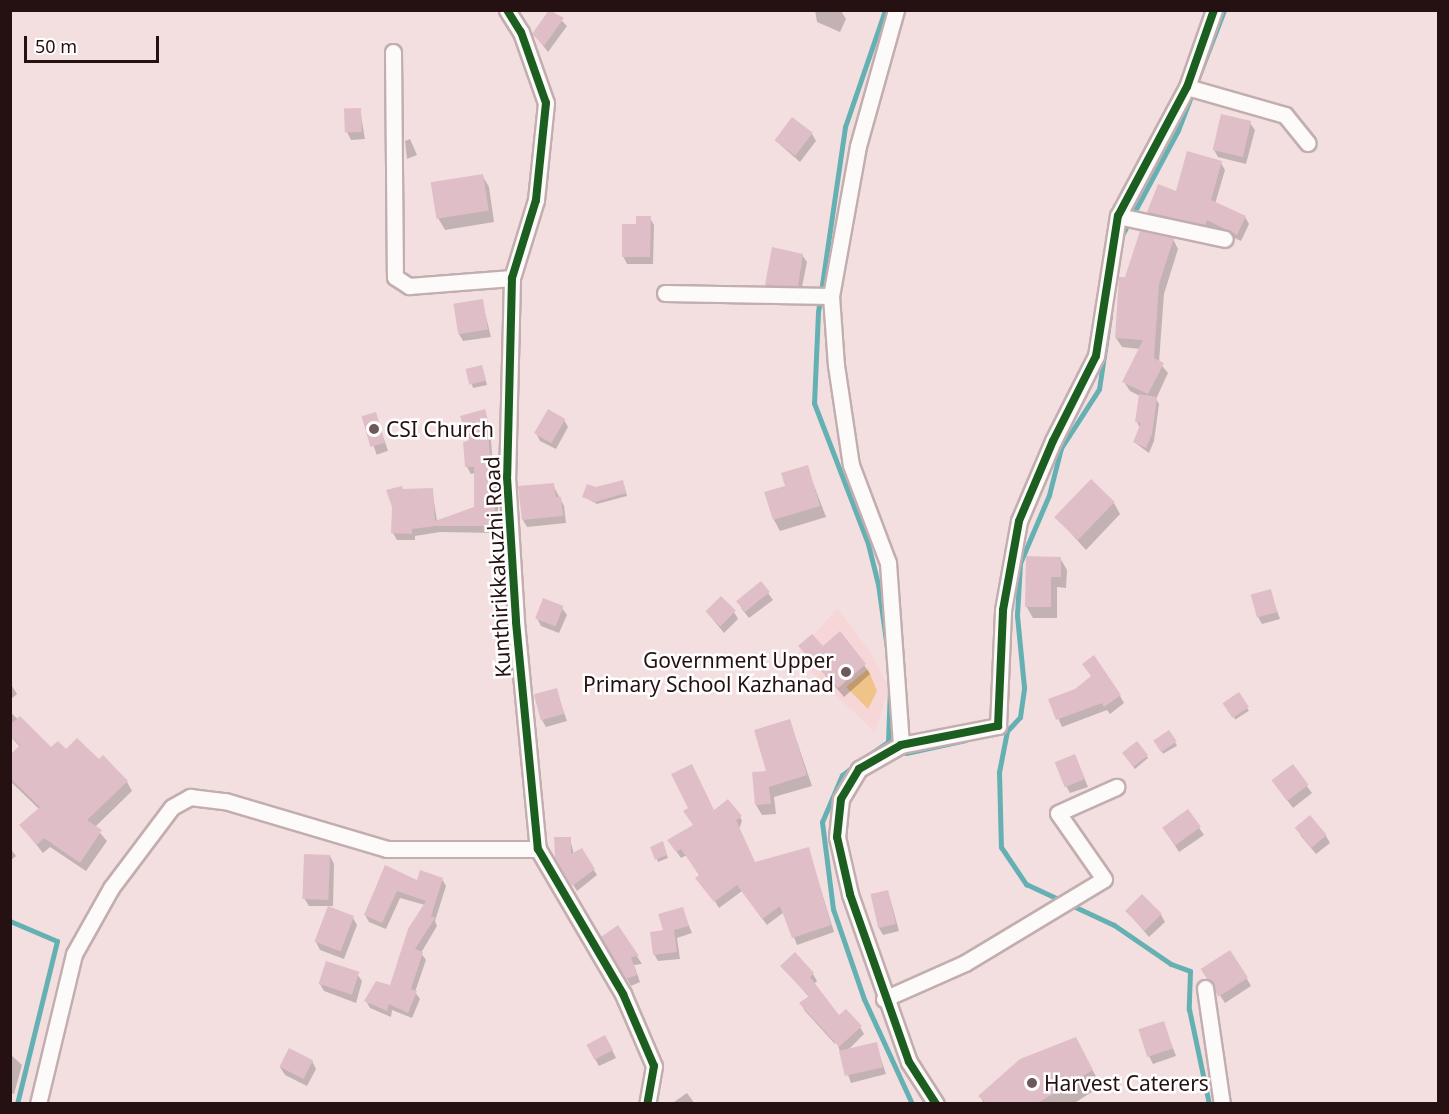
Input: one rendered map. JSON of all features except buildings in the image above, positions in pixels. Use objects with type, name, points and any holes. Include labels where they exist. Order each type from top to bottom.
[{"type":"street","name":"Kunthirikkakuzhi Road","points":[[507,10],[520,32],[546,103],[536,200],[512,278],[507,477],[516,633],[538,849],[622,994],[654,1066],[648,1104]]},
{"type":"street","points":[[896,10],[858,146],[831,296],[836,365],[851,465],[888,563],[901,746]]},
{"type":"street","points":[[936,1104],[909,1062],[884,999],[850,894],[837,837],[841,799],[859,769],[901,746],[998,726],[1003,610],[1019,521],[1053,441],[1096,356],[1118,216],[1187,87],[1214,10]]},
{"type":"street","points":[[393,52],[395,277],[409,286],[512,278]]},
{"type":"street","points":[[1187,87],[1285,116],[1308,143]]},
{"type":"street","points":[[1118,216],[1225,239]]},
{"type":"street","points":[[665,293],[831,296]]},
{"type":"street","points":[[884,999],[965,963],[1104,879],[1058,813],[1116,788]]},
{"type":"street","points":[[38,1104],[74,954],[111,888],[172,807],[190,797],[225,801],[387,849],[538,849]]},
{"type":"street","points":[[1205,988],[1222,1104]]},
{"type":"shaded area","name":"Government Upper Primary School Kazhanad","points":[[837,608],[871,653],[889,688],[875,732],[795,657]]},
{"type":"shaded area","points":[[868,669],[877,691],[868,709],[846,687]]},
{"type":"waterway","points":[[885,10],[845,127],[818,312],[814,403],[868,544],[878,584],[887,648]]},
{"type":"waterway","points":[[1122,235],[1178,130],[1224,10]]},
{"type":"waterway","points":[[996,733],[1007,731],[1020,717],[1024,687],[1017,615],[1020,563],[1049,495],[1061,448],[1099,389],[1110,315]]},
{"type":"waterway","points":[[888,742],[890,687]]},
{"type":"waterway","points":[[1007,731],[999,772],[1001,847],[1026,884],[1114,925],[1171,964],[1190,971],[1189,1009],[1209,1104]]},
{"type":"waterway","points":[[867,756],[888,742],[906,753],[966,740]]},
{"type":"waterway","points":[[855,765],[842,775],[822,822],[833,909],[864,999],[912,1104]]},
{"type":"waterway","points":[[10,921],[57,941],[17,1104]]},
{"type":"cycle path","points":[[507,10],[521,32],[546,103],[536,200],[512,278],[507,477],[516,622],[538,849],[623,994],[654,1066],[647,1104]]},
{"type":"cycle path","points":[[936,1104],[909,1062],[850,894],[837,837],[841,799],[859,769],[901,745],[998,726],[1003,610],[1019,521],[1053,441],[1096,356],[1118,216],[1187,87],[1214,10]]},
{"type":"place","name":"CSI Church","points":[[374,429]]},
{"type":"place","name":"Government Upper Primary School Kazhanad","points":[[846,672]]},
{"type":"place","name":"Harvest Caterers","points":[[1032,1083]]}]
